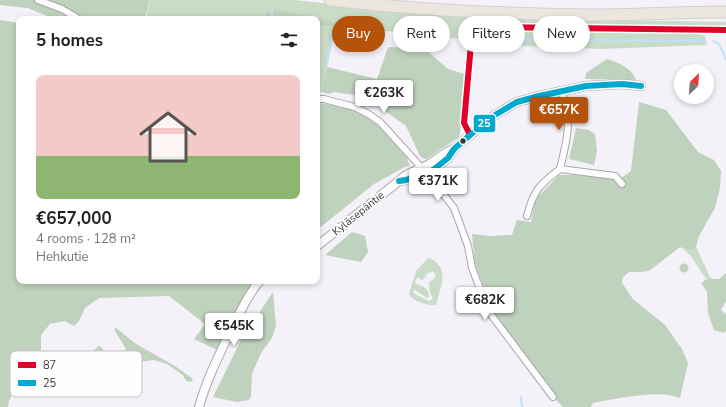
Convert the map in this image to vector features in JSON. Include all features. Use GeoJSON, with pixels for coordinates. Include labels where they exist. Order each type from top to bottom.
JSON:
{"type":"FeatureCollection","features":[{"type":"Feature","properties":{"kind":"highway"},"geometry":{"type":"LineString","coordinates":[[330,0],[374,5],[487,12],[590,14],[680,14],[726,12]]}},
{"type":"Feature","properties":{"kind":"highway"},"geometry":{"type":"LineString","coordinates":[[680,14],[709,18],[726,18]]}},
{"type":"Feature","properties":{"kind":"main road","name":"Kyläsepäntie"},"geometry":{"type":"LineString","coordinates":[[320,244],[399,181],[424,170],[433,170],[448,158],[454,149],[470,135],[495,115],[517,102],[586,86],[622,84],[641,86]]}},
{"type":"Feature","properties":{"kind":"main road"},"geometry":{"type":"LineString","coordinates":[[199,407],[206,384],[218,356],[247,300],[258,284]]}},
{"type":"Feature","properties":{"kind":"street"},"geometry":{"type":"LineString","coordinates":[[38,0],[62,9],[74,16]]}},
{"type":"Feature","properties":{"kind":"street"},"geometry":{"type":"LineString","coordinates":[[470,135],[464,123],[472,44],[476,34],[485,28],[726,30]]}},
{"type":"Feature","properties":{"kind":"street"},"geometry":{"type":"LineString","coordinates":[[527,216],[530,203],[537,190],[546,179],[560,169],[568,135],[569,121],[561,91]]}},
{"type":"Feature","properties":{"kind":"street"},"geometry":{"type":"LineString","coordinates":[[320,99],[355,107],[380,122],[424,170],[454,208],[468,246],[472,268],[489,312],[553,397]]}},
{"type":"Feature","properties":{"kind":"street"},"geometry":{"type":"LineString","coordinates":[[560,169],[615,176],[622,184]]}},
{"type":"Feature","properties":{"kind":"green space"},"geometry":{"type":"Polygon","coordinates":[[[0,0],[149,0],[146,16],[47,16],[28,8],[0,5],[0,0]]]}},
{"type":"Feature","properties":{"kind":"green space"},"geometry":{"type":"Polygon","coordinates":[[[149,0],[294,0],[389,10],[510,16],[458,16],[458,39],[450,38],[450,16],[393,16],[393,32],[385,31],[385,16],[332,16],[332,22],[320,19],[320,16],[297,16],[266,12],[265,16],[146,16],[149,0]]]}},
{"type":"Feature","properties":{"kind":"green space"},"geometry":{"type":"Polygon","coordinates":[[[277,10],[308,16],[265,16],[266,12],[277,10]]]}},
{"type":"Feature","properties":{"kind":"green space"},"geometry":{"type":"Polygon","coordinates":[[[525,17],[533,17],[533,24],[525,24],[525,17]]]}},
{"type":"Feature","properties":{"kind":"green space"},"geometry":{"type":"Polygon","coordinates":[[[320,18],[332,22],[332,26],[320,25],[320,18]]]}},
{"type":"Feature","properties":{"kind":"green space"},"geometry":{"type":"Polygon","coordinates":[[[0,20],[16,23],[16,284],[252,284],[241,301],[217,350],[194,339],[205,324],[169,296],[99,298],[85,308],[79,321],[74,326],[65,321],[50,324],[41,335],[41,351],[10,351],[11,397],[8,407],[0,407],[0,20]]]}},
{"type":"Feature","properties":{"kind":"green space"},"geometry":{"type":"Polygon","coordinates":[[[590,20],[726,22],[726,26],[590,25],[590,20]]]}},
{"type":"Feature","properties":{"kind":"green space"},"geometry":{"type":"Polygon","coordinates":[[[320,25],[332,25],[332,40],[322,92],[320,92],[320,25]]]}},
{"type":"Feature","properties":{"kind":"green space"},"geometry":{"type":"Polygon","coordinates":[[[525,30],[533,30],[533,46],[525,46],[525,30]]]}},
{"type":"Feature","properties":{"kind":"green space"},"geometry":{"type":"Polygon","coordinates":[[[590,31],[696,32],[705,36],[707,45],[590,49],[590,31]]]}},
{"type":"Feature","properties":{"kind":"green space"},"geometry":{"type":"Polygon","coordinates":[[[388,47],[393,47],[393,52],[428,52],[448,69],[465,74],[460,134],[458,138],[426,159],[423,158],[420,156],[406,126],[370,100],[354,95],[334,92],[329,94],[322,92],[327,67],[377,79],[388,47]]]}},
{"type":"Feature","properties":{"kind":"green space"},"geometry":{"type":"Polygon","coordinates":[[[607,59],[628,69],[636,80],[585,79],[586,73],[607,59]]]}},
{"type":"Feature","properties":{"kind":"green space"},"geometry":{"type":"Polygon","coordinates":[[[639,102],[666,110],[698,152],[714,160],[721,171],[720,188],[715,208],[699,236],[696,247],[692,251],[680,247],[649,271],[629,272],[623,277],[622,283],[633,299],[665,325],[682,349],[688,363],[680,398],[661,394],[625,397],[593,403],[591,407],[563,407],[553,397],[486,303],[484,287],[475,264],[472,234],[490,236],[512,235],[517,220],[531,222],[535,200],[559,175],[615,175],[621,178],[631,171],[639,102]]]}},
{"type":"Feature","properties":{"kind":"green space"},"geometry":{"type":"Polygon","coordinates":[[[320,103],[341,106],[363,114],[379,126],[407,158],[410,166],[405,167],[374,184],[320,228],[320,103]]]}},
{"type":"Feature","properties":{"kind":"green space"},"geometry":{"type":"Polygon","coordinates":[[[576,128],[589,130],[595,134],[597,151],[594,165],[569,159],[576,128]]]}},
{"type":"Feature","properties":{"kind":"green space"},"geometry":{"type":"Polygon","coordinates":[[[352,232],[365,236],[368,252],[361,262],[325,255],[352,232]]]}},
{"type":"Feature","properties":{"kind":"green space"},"geometry":{"type":"Polygon","coordinates":[[[681,247],[692,251],[696,247],[710,277],[706,279],[691,256],[681,247]]]}},
{"type":"Feature","properties":{"kind":"green space"},"geometry":{"type":"Polygon","coordinates":[[[428,258],[436,262],[440,267],[442,279],[436,305],[429,305],[413,299],[409,294],[416,271],[428,258]],[[432,271],[427,274],[424,279],[420,280],[418,277],[415,281],[416,284],[427,289],[429,297],[427,298],[415,290],[413,292],[429,301],[433,299],[430,293],[429,283],[436,274],[432,271]]]}},
{"type":"Feature","properties":{"kind":"green space"},"geometry":{"type":"Polygon","coordinates":[[[684,263],[689,268],[684,273],[679,268],[684,263]]]}},
{"type":"Feature","properties":{"kind":"green space"},"geometry":{"type":"Polygon","coordinates":[[[726,273],[726,301],[721,310],[726,314],[726,331],[724,333],[714,330],[708,313],[707,292],[701,283],[710,277],[712,279],[719,279],[726,273]]]}},
{"type":"Feature","properties":{"kind":"green space"},"geometry":{"type":"Polygon","coordinates":[[[273,292],[276,326],[272,338],[261,353],[252,374],[251,396],[249,400],[237,402],[213,397],[241,340],[273,292]]]}},
{"type":"Feature","properties":{"kind":"green space"},"geometry":{"type":"Polygon","coordinates":[[[116,328],[136,344],[175,366],[193,379],[191,382],[186,381],[183,375],[167,364],[154,360],[142,362],[142,351],[125,351],[126,349],[114,329],[116,328]]]}},
{"type":"Feature","properties":{"kind":"green space"},"geometry":{"type":"Polygon","coordinates":[[[100,346],[103,351],[94,351],[100,346]]]}},
{"type":"Feature","properties":{"kind":"waterway"},"geometry":{"type":"LineString","coordinates":[[272,10],[272,16]]}},
{"type":"Feature","properties":{"kind":"waterway"},"geometry":{"type":"LineString","coordinates":[[525,39],[705,41]]}},
{"type":"Feature","properties":{"kind":"waterway"},"geometry":{"type":"LineString","coordinates":[[327,64],[332,40]]}},
{"type":"Feature","properties":{"kind":"waterway"},"geometry":{"type":"LineString","coordinates":[[713,41],[719,44],[726,59]]}},
{"type":"Feature","properties":{"kind":"waterway"},"geometry":{"type":"LineString","coordinates":[[521,397],[522,407]]}},
{"type":"Feature","properties":{"kind":"transit line","name":"87"},"geometry":{"type":"LineString","coordinates":[[470,135],[464,123],[471,44],[474,37],[485,29],[492,27],[726,30]]}},
{"type":"Feature","properties":{"kind":"transit line","name":"25"},"geometry":{"type":"LineString","coordinates":[[399,181],[406,180],[433,170],[448,158],[454,149],[470,135],[495,115],[517,102],[586,86],[622,84],[641,86]]}}]}
